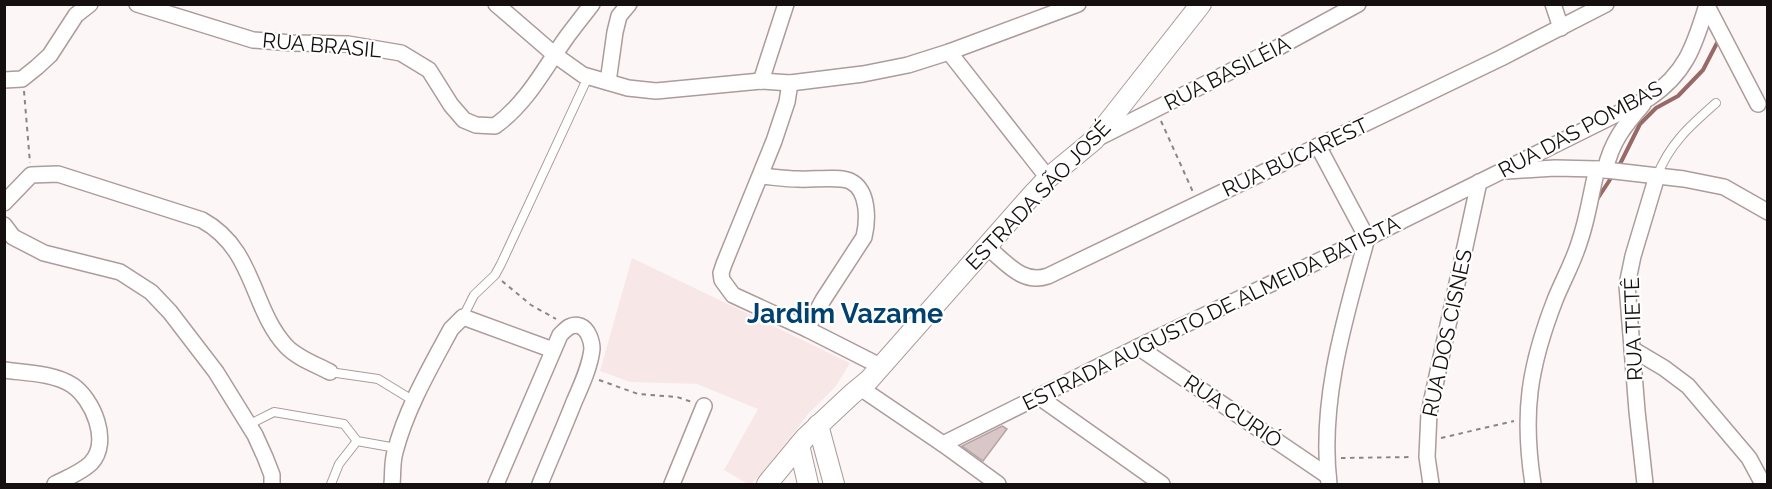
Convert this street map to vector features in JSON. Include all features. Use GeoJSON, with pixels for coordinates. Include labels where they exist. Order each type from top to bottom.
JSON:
{"type":"FeatureCollection","features":[{"type":"Feature","properties":{"kind":"street"},"geometry":{"type":"LineString","coordinates":[[4,80],[22,79],[50,55],[76,15],[90,4]]}},
{"type":"Feature","properties":{"kind":"street","name":"RUA BRASIL"},"geometry":{"type":"LineString","coordinates":[[137,4],[253,40],[348,44],[401,53],[415,59],[429,70],[451,105],[464,120],[495,126],[509,116],[527,96],[592,4]]}},
{"type":"Feature","properties":{"kind":"street"},"geometry":{"type":"LineString","coordinates":[[496,4],[555,55],[581,73],[628,88],[656,91],[761,81],[790,83],[863,74],[908,65],[1078,4]]}},
{"type":"Feature","properties":{"kind":"street"},"geometry":{"type":"LineString","coordinates":[[608,82],[619,16],[629,4]]}},
{"type":"Feature","properties":{"kind":"street"},"geometry":{"type":"LineString","coordinates":[[761,81],[786,4]]}},
{"type":"Feature","properties":{"kind":"street","name":"ESTRADA SÃO JOSÉ"},"geometry":{"type":"LineString","coordinates":[[767,484],[869,381],[1048,178],[1094,140],[1201,4]]}},
{"type":"Feature","properties":{"kind":"street","name":"RUA BASILÉIA"},"geometry":{"type":"LineString","coordinates":[[1094,140],[1358,4]]}},
{"type":"Feature","properties":{"kind":"street"},"geometry":{"type":"LineString","coordinates":[[1553,4],[1561,27]]}},
{"type":"Feature","properties":{"kind":"street","name":"RUA BUCAREST"},"geometry":{"type":"LineString","coordinates":[[987,247],[1026,278],[1038,280],[1501,58],[1606,4]]}},
{"type":"Feature","properties":{"kind":"street","name":"RUA DAS POMBAS"},"geometry":{"type":"LineString","coordinates":[[1706,6],[1758,104]]}},
{"type":"Feature","properties":{"kind":"street","name":"RUA DAS POMBAS"},"geometry":{"type":"LineString","coordinates":[[1479,182],[1649,98],[1676,76],[1688,56],[1706,6]]}},
{"type":"Feature","properties":{"kind":"street"},"geometry":{"type":"LineString","coordinates":[[949,52],[1048,178]]}},
{"type":"Feature","properties":{"kind":"street"},"geometry":{"type":"LineString","coordinates":[[790,83],[787,102],[761,176],[749,200],[721,273],[725,286],[734,295],[807,329],[943,444],[998,484]]}},
{"type":"Feature","properties":{"kind":"street"},"geometry":{"type":"LineString","coordinates":[[1533,484],[1527,418],[1530,384],[1540,344],[1555,298],[1581,239],[1614,142],[1626,123],[1649,98]]}},
{"type":"Feature","properties":{"kind":"street"},"geometry":{"type":"LineString","coordinates":[[1317,146],[1367,238],[1336,358],[1330,392],[1326,458],[1329,480]]}},
{"type":"Feature","properties":{"kind":"street"},"geometry":{"type":"LineString","coordinates":[[1498,172],[1555,168],[1603,169],[1710,183],[1740,195],[1767,212]]}},
{"type":"Feature","properties":{"kind":"street"},"geometry":{"type":"LineString","coordinates":[[4,203],[31,175],[58,174],[202,220],[216,228],[245,264],[276,334],[288,349],[330,372]]}},
{"type":"Feature","properties":{"kind":"street"},"geometry":{"type":"LineString","coordinates":[[761,176],[849,181],[857,186],[866,207],[867,224],[864,237],[807,329]]}},
{"type":"Feature","properties":{"kind":"street","name":"RUA TIETÊ"},"geometry":{"type":"LineString","coordinates":[[1645,484],[1627,285],[1631,262],[1657,176]]}},
{"type":"Feature","properties":{"kind":"street","name":"ESTRADA AUGUSTO DE ALMEIDA BATISTA"},"geometry":{"type":"LineString","coordinates":[[943,444],[1479,182]]}},
{"type":"Feature","properties":{"kind":"street","name":"RUA DOS CISNES"},"geometry":{"type":"LineString","coordinates":[[1431,484],[1426,441],[1429,414],[1479,182]]}},
{"type":"Feature","properties":{"kind":"street"},"geometry":{"type":"LineString","coordinates":[[4,225],[13,237],[44,253],[120,272],[152,292],[216,372],[265,457],[272,475],[272,484]]}},
{"type":"Feature","properties":{"kind":"street"},"geometry":{"type":"LineString","coordinates":[[392,484],[396,448],[414,401],[451,329],[463,317],[552,350]]}},
{"type":"Feature","properties":{"kind":"street"},"geometry":{"type":"LineString","coordinates":[[496,484],[560,335],[569,326],[583,327],[591,341],[592,348],[585,375],[540,484]]}},
{"type":"Feature","properties":{"kind":"street","name":"RUA CURIÓ"},"geometry":{"type":"LineString","coordinates":[[1138,347],[1329,480]]}},
{"type":"Feature","properties":{"kind":"street"},"geometry":{"type":"LineString","coordinates":[[1632,349],[1665,368],[1688,386],[1749,458],[1763,484]]}},
{"type":"Feature","properties":{"kind":"street"},"geometry":{"type":"LineString","coordinates":[[4,370],[49,376],[73,386],[94,413],[101,436],[92,462],[55,484]]}},
{"type":"Feature","properties":{"kind":"street"},"geometry":{"type":"LineString","coordinates":[[1039,397],[1162,484]]}},
{"type":"Feature","properties":{"kind":"street"},"geometry":{"type":"LineString","coordinates":[[672,484],[704,406]]}},
{"type":"Feature","properties":{"kind":"street"},"geometry":{"type":"LineString","coordinates":[[821,432],[834,484]]}},
{"type":"Feature","properties":{"kind":"street"},"geometry":{"type":"LineString","coordinates":[[797,454],[808,484]]}},
{"type":"Feature","properties":{"kind":"lane"},"geometry":{"type":"LineString","coordinates":[[463,317],[474,294],[495,275],[581,73]]}},
{"type":"Feature","properties":{"kind":"lane"},"geometry":{"type":"LineString","coordinates":[[1657,176],[1674,144],[1716,104]]}},
{"type":"Feature","properties":{"kind":"lane"},"geometry":{"type":"LineString","coordinates":[[330,372],[378,380],[414,401]]}},
{"type":"Feature","properties":{"kind":"lane"},"geometry":{"type":"LineString","coordinates":[[248,425],[274,412],[344,424],[357,441],[396,448]]}},
{"type":"Feature","properties":{"kind":"lane"},"geometry":{"type":"LineString","coordinates":[[331,484],[339,464],[357,441]]}},
{"type":"Feature","properties":{"kind":"path"},"geometry":{"type":"LineString","coordinates":[[22,79],[31,175]]}},
{"type":"Feature","properties":{"kind":"path"},"geometry":{"type":"LineString","coordinates":[[1156,110],[1198,203]]}},
{"type":"Feature","properties":{"kind":"path"},"geometry":{"type":"LineString","coordinates":[[495,275],[531,305],[569,326]]}},
{"type":"Feature","properties":{"kind":"path"},"geometry":{"type":"LineString","coordinates":[[585,375],[638,394],[677,397],[704,406]]}},
{"type":"Feature","properties":{"kind":"path"},"geometry":{"type":"LineString","coordinates":[[1426,441],[1527,418]]}},
{"type":"Feature","properties":{"kind":"path"},"geometry":{"type":"LineString","coordinates":[[1326,458],[1427,458]]}},
{"type":"Feature","properties":{"kind":"shaded area"},"geometry":{"type":"Polygon","coordinates":[[[632,258],[850,363],[836,386],[808,414],[768,467],[751,484],[724,470],[758,409],[697,384],[630,382],[600,371],[632,258]]]}},
{"type":"Feature","properties":{"kind":"building"},"geometry":{"type":"Polygon","coordinates":[[[1002,426],[1007,429],[983,461],[962,446],[1002,426]]]}},
{"type":"Feature","properties":{"kind":"waterway"},"geometry":{"type":"LineString","coordinates":[[1619,166],[1640,124],[1656,108],[1678,96],[1703,70],[1717,43]]}},
{"type":"Feature","properties":{"kind":"waterway"},"geometry":{"type":"LineString","coordinates":[[1596,201],[1613,175]]}},
{"type":"Feature","properties":{"kind":"district","name":"Jardim Vazame"},"geometry":{"type":"Point","coordinates":[845,313]}}]}
